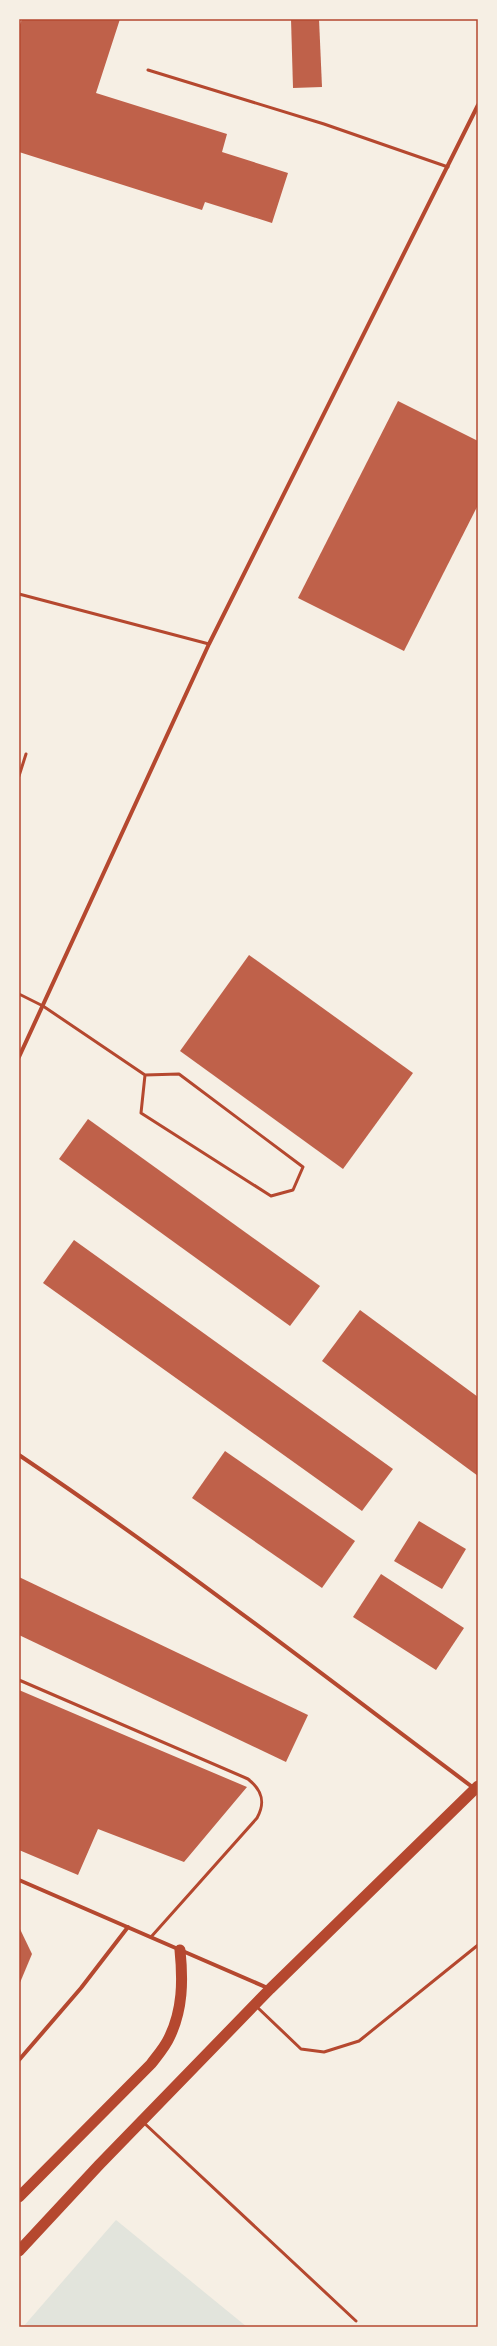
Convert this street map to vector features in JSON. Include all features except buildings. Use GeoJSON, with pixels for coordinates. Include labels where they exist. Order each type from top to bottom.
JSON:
{"type":"FeatureCollection","features":[{"type":"Feature","properties":{"kind":"highway"},"geometry":{"type":"LineString","coordinates":[[19,2251],[255,2004],[476,1788]]}},
{"type":"Feature","properties":{"kind":"highway"},"geometry":{"type":"LineString","coordinates":[[19,2198],[151,2064],[169,2039],[178,2014],[183,1983],[180,1950]]}},
{"type":"Feature","properties":{"kind":"street"},"geometry":{"type":"LineString","coordinates":[[19,1057],[209,644],[478,105]]}},
{"type":"Feature","properties":{"kind":"street"},"geometry":{"type":"LineString","coordinates":[[19,1455],[65,1486],[476,1788]]}},
{"type":"Feature","properties":{"kind":"street"},"geometry":{"type":"LineString","coordinates":[[19,1880],[270,1989]]}},
{"type":"Feature","properties":{"kind":"street"},"geometry":{"type":"LineString","coordinates":[[19,2060],[81,1988],[128,1927]]}},
{"type":"Feature","properties":{"kind":"lane"},"geometry":{"type":"LineString","coordinates":[[148,70],[324,124],[448,167]]}},
{"type":"Feature","properties":{"kind":"lane"},"geometry":{"type":"LineString","coordinates":[[19,594],[209,644]]}},
{"type":"Feature","properties":{"kind":"lane"},"geometry":{"type":"LineString","coordinates":[[19,776],[26,754]]}},
{"type":"Feature","properties":{"kind":"lane"},"geometry":{"type":"LineString","coordinates":[[19,994],[43,1006],[145,1075],[179,1074],[303,1167],[294,1190],[271,1196],[141,1113],[145,1075]]}},
{"type":"Feature","properties":{"kind":"lane"},"geometry":{"type":"LineString","coordinates":[[19,1680],[248,1779],[257,1786],[262,1796],[262,1808],[256,1818],[151,1937]]}},
{"type":"Feature","properties":{"kind":"lane"},"geometry":{"type":"LineString","coordinates":[[255,2004],[301,2049],[324,2052],[358,2041],[478,1945]]}},
{"type":"Feature","properties":{"kind":"lane"},"geometry":{"type":"LineString","coordinates":[[142,2121],[356,2321]]}},
{"type":"Feature","properties":{"kind":"shaded area"},"geometry":{"type":"Polygon","coordinates":[[[116,2220],[247,2327],[23,2327],[116,2220]]]}}]}
